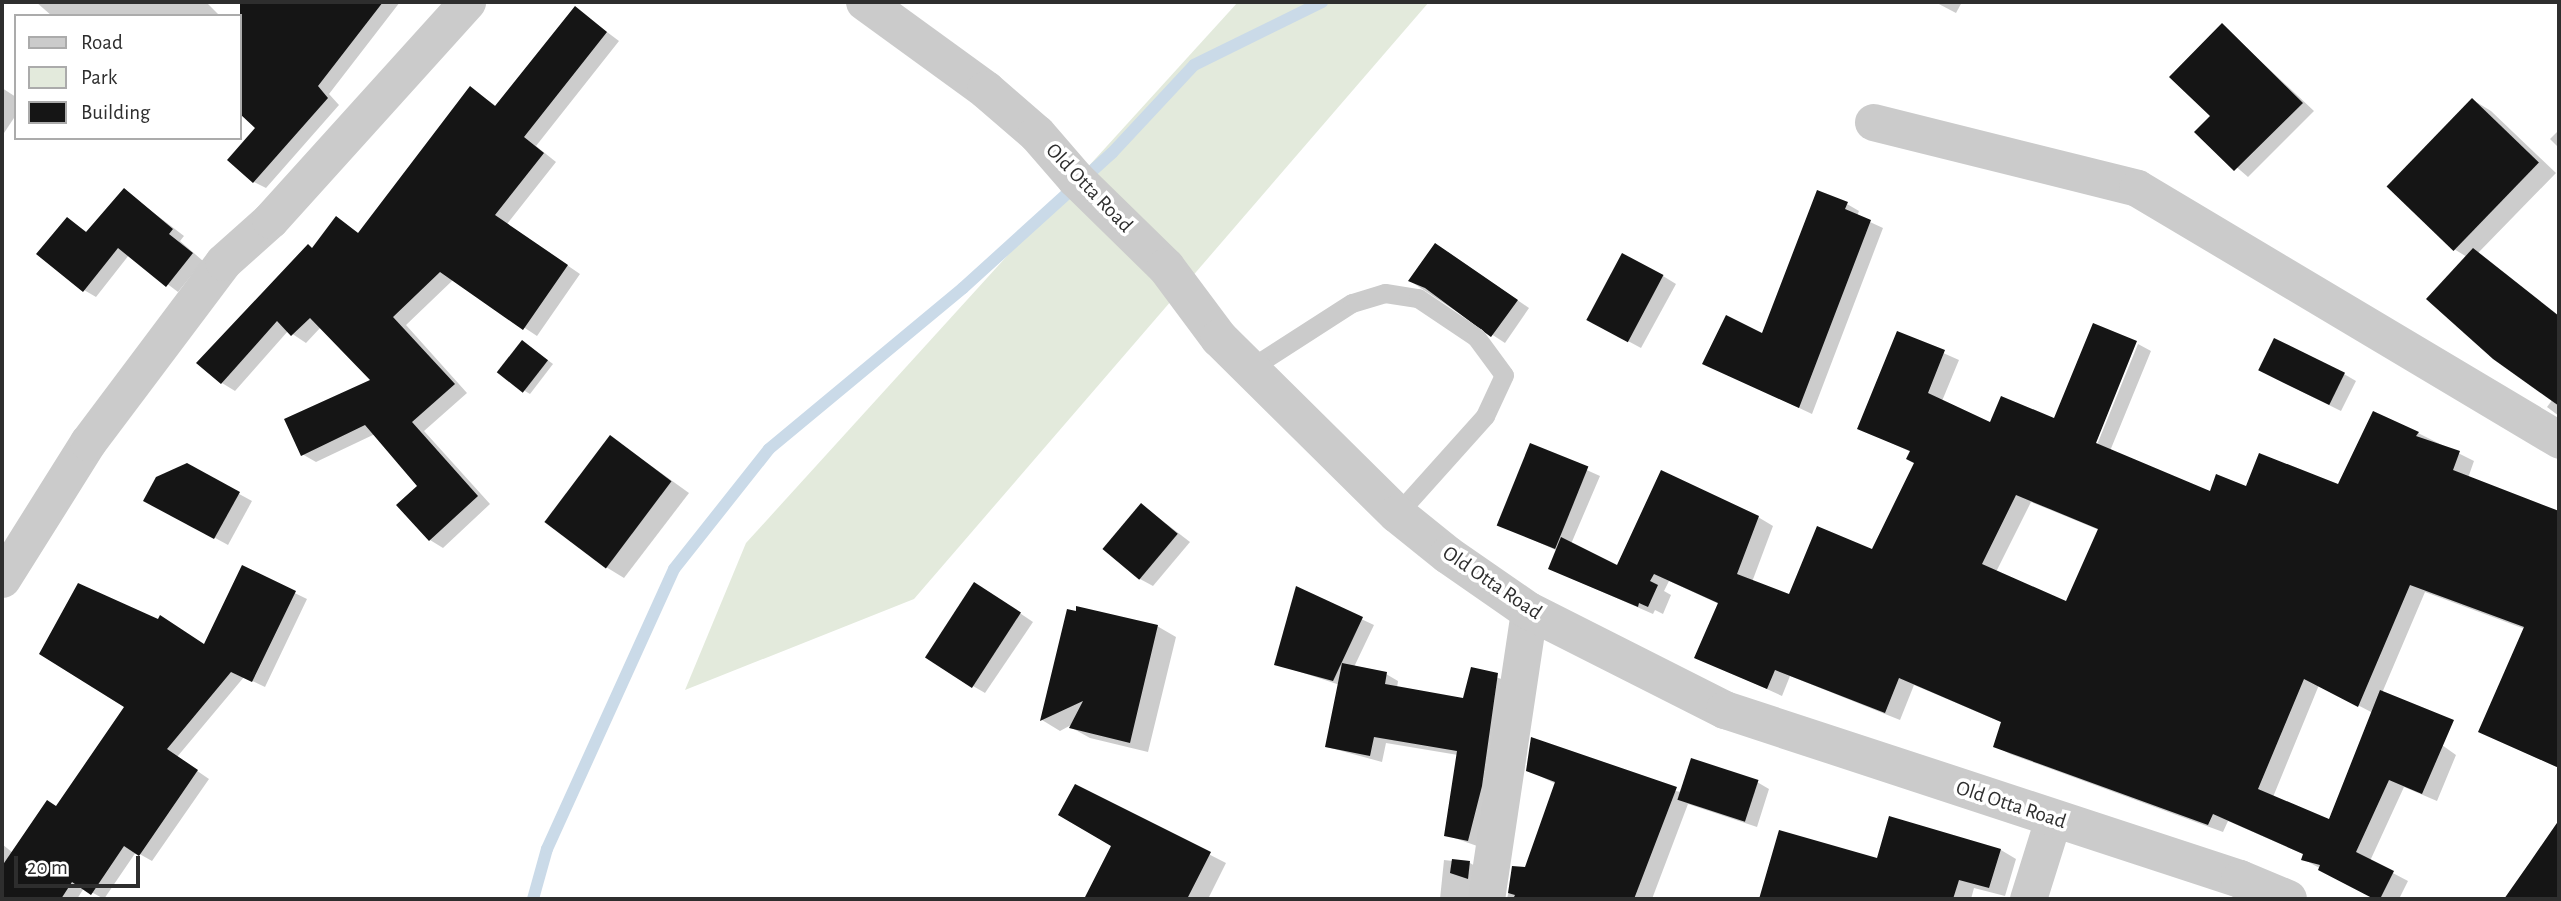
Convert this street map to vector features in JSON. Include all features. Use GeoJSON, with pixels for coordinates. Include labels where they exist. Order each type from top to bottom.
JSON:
{"type":"FeatureCollection","features":[{"type":"Feature","properties":{"kind":"street"},"geometry":{"type":"LineString","coordinates":[[2,579],[88,442],[223,262],[270,220],[467,2]]}},
{"type":"Feature","properties":{"kind":"street","name":"Old Otta Road"},"geometry":{"type":"LineString","coordinates":[[865,2],[986,90],[1037,134],[1076,179],[1166,267],[1249,369],[1397,513],[1448,555],[1529,611],[1725,710],[2288,899]]}},
{"type":"Feature","properties":{"kind":"street"},"geometry":{"type":"LineString","coordinates":[[1873,122],[2137,188],[2559,440]]}},
{"type":"Feature","properties":{"kind":"street"},"geometry":{"type":"LineString","coordinates":[[1486,899],[1529,611]]}},
{"type":"Feature","properties":{"kind":"street"},"geometry":{"type":"LineString","coordinates":[[2028,899],[2053,819]]}},
{"type":"Feature","properties":{"kind":"lane"},"geometry":{"type":"LineString","coordinates":[[1249,369],[1352,303],[1385,293],[1418,298],[1476,337],[1504,375],[1485,416],[1397,513]]}},
{"type":"Feature","properties":{"kind":"green space"},"geometry":{"type":"Polygon","coordinates":[[[1238,2],[1429,2],[914,599],[685,690],[746,543],[1238,2]]]}},
{"type":"Feature","properties":{"kind":"building"},"geometry":{"type":"Polygon","coordinates":[[[240,2],[383,2],[318,86],[328,98],[253,183],[227,160],[255,128],[242,116],[240,2]]]}},
{"type":"Feature","properties":{"kind":"building"},"geometry":{"type":"Polygon","coordinates":[[[575,6],[607,32],[524,137],[544,153],[495,215],[568,265],[523,330],[440,272],[393,317],[455,384],[412,422],[478,496],[429,541],[396,505],[417,486],[365,425],[301,456],[284,419],[370,380],[310,318],[291,336],[277,321],[221,384],[196,363],[308,244],[312,248],[336,216],[358,233],[470,86],[495,106],[575,6]]]}},
{"type":"Feature","properties":{"kind":"building"},"geometry":{"type":"Polygon","coordinates":[[[2222,23],[2303,103],[2234,171],[2194,132],[2210,116],[2169,77],[2222,23]]]}},
{"type":"Feature","properties":{"kind":"building"},"geometry":{"type":"Polygon","coordinates":[[[2472,98],[2539,163],[2453,251],[2387,186],[2472,98]]]}},
{"type":"Feature","properties":{"kind":"building"},"geometry":{"type":"Polygon","coordinates":[[[124,188],[173,229],[169,234],[193,253],[166,287],[118,248],[83,292],[36,254],[67,217],[86,232],[124,188]]]}},
{"type":"Feature","properties":{"kind":"building"},"geometry":{"type":"Polygon","coordinates":[[[1817,190],[1848,202],[1845,209],[1871,220],[1799,408],[1702,364],[1726,315],[1762,333],[1817,190]]]}},
{"type":"Feature","properties":{"kind":"building"},"geometry":{"type":"Polygon","coordinates":[[[1435,243],[1518,300],[1491,337],[1425,288],[1408,281],[1435,243]]]}},
{"type":"Feature","properties":{"kind":"building"},"geometry":{"type":"Polygon","coordinates":[[[2473,248],[2559,316],[2559,406],[2493,359],[2426,299],[2473,248]]]}},
{"type":"Feature","properties":{"kind":"building"},"geometry":{"type":"Polygon","coordinates":[[[1622,253],[1663,275],[1628,342],[1586,320],[1622,253]]]}},
{"type":"Feature","properties":{"kind":"building"},"geometry":{"type":"Polygon","coordinates":[[[2093,323],[2137,341],[2096,443],[2210,491],[2216,474],[2246,486],[2259,453],[2338,484],[2373,411],[2419,432],[2416,436],[2460,451],[2453,470],[2559,511],[2559,768],[2478,732],[2524,627],[2410,585],[2358,707],[2304,679],[2258,789],[2329,819],[2380,690],[2454,720],[2422,794],[2389,780],[2356,852],[2394,871],[2380,899],[2374,899],[2318,870],[2320,865],[2301,860],[2303,854],[2213,814],[2208,825],[1993,747],[2001,722],[1899,678],[1885,713],[1775,670],[1767,689],[1694,658],[1718,603],[1654,574],[1650,581],[1658,585],[1648,607],[1639,603],[1638,607],[1548,569],[1561,537],[1617,565],[1661,470],[1759,516],[1737,574],[1789,594],[1817,526],[1872,549],[1914,463],[1906,459],[1910,451],[1857,429],[1897,331],[1945,350],[1928,393],[1990,422],[2001,396],[2054,418],[2093,323]],[[2016,495],[1982,564],[2066,601],[2098,529],[2016,495]]]}},
{"type":"Feature","properties":{"kind":"building"},"geometry":{"type":"Polygon","coordinates":[[[2274,338],[2345,373],[2329,405],[2258,370],[2274,338]]]}},
{"type":"Feature","properties":{"kind":"building"},"geometry":{"type":"Polygon","coordinates":[[[522,340],[548,360],[523,393],[497,372],[522,340]]]}},
{"type":"Feature","properties":{"kind":"building"},"geometry":{"type":"Polygon","coordinates":[[[610,435],[671,481],[606,568],[544,522],[610,435]]]}},
{"type":"Feature","properties":{"kind":"building"},"geometry":{"type":"Polygon","coordinates":[[[1530,443],[1588,467],[1555,549],[1497,526],[1530,443]]]}},
{"type":"Feature","properties":{"kind":"building"},"geometry":{"type":"Polygon","coordinates":[[[187,463],[240,492],[214,539],[143,501],[156,477],[187,463]]]}},
{"type":"Feature","properties":{"kind":"building"},"geometry":{"type":"Polygon","coordinates":[[[1141,503],[1178,534],[1139,580],[1102,549],[1141,503]]]}},
{"type":"Feature","properties":{"kind":"building"},"geometry":{"type":"Polygon","coordinates":[[[242,565],[296,591],[252,682],[231,672],[167,749],[198,770],[139,856],[124,846],[91,895],[72,882],[61,899],[2,899],[2,866],[47,800],[56,806],[124,707],[39,654],[78,583],[158,619],[160,615],[204,644],[242,565]]]}},
{"type":"Feature","properties":{"kind":"building"},"geometry":{"type":"Polygon","coordinates":[[[974,582],[1021,612],[972,688],[925,657],[974,582]]]}},
{"type":"Feature","properties":{"kind":"building"},"geometry":{"type":"Polygon","coordinates":[[[1296,586],[1363,617],[1333,681],[1274,665],[1296,586]]]}},
{"type":"Feature","properties":{"kind":"building"},"geometry":{"type":"Polygon","coordinates":[[[1076,606],[1158,625],[1130,743],[1069,728],[1083,701],[1040,721],[1067,609],[1076,611],[1076,606]]]}},
{"type":"Feature","properties":{"kind":"building"},"geometry":{"type":"Polygon","coordinates":[[[1342,663],[1387,672],[1385,684],[1463,698],[1471,667],[1498,673],[1482,786],[1468,841],[1444,836],[1457,751],[1374,737],[1370,756],[1325,747],[1342,663]]]}},
{"type":"Feature","properties":{"kind":"building"},"geometry":{"type":"Polygon","coordinates":[[[1531,737],[1677,787],[1634,899],[1513,899],[1515,895],[1508,893],[1512,866],[1525,867],[1555,782],[1526,771],[1531,737]]]}},
{"type":"Feature","properties":{"kind":"building"},"geometry":{"type":"Polygon","coordinates":[[[1691,758],[1759,780],[1745,822],[1677,800],[1691,758]]]}},
{"type":"Feature","properties":{"kind":"building"},"geometry":{"type":"Polygon","coordinates":[[[1075,784],[1211,852],[1187,899],[1084,899],[1111,846],[1058,815],[1075,784]]]}},
{"type":"Feature","properties":{"kind":"building"},"geometry":{"type":"Polygon","coordinates":[[[1889,816],[2001,849],[1989,888],[1959,880],[1953,899],[1759,899],[1779,830],[1877,858],[1889,816]]]}},
{"type":"Feature","properties":{"kind":"building"},"geometry":{"type":"Polygon","coordinates":[[[2559,820],[2559,899],[2504,899],[2530,862],[2559,820]]]}},
{"type":"Feature","properties":{"kind":"building"},"geometry":{"type":"Polygon","coordinates":[[[1452,859],[1470,861],[1468,879],[1450,873],[1452,859]]]}},
{"type":"Feature","properties":{"kind":"waterway"},"geometry":{"type":"LineString","coordinates":[[533,899],[547,849],[674,569],[769,449],[963,288],[1112,153],[1194,65],[1322,2]]}}]}
